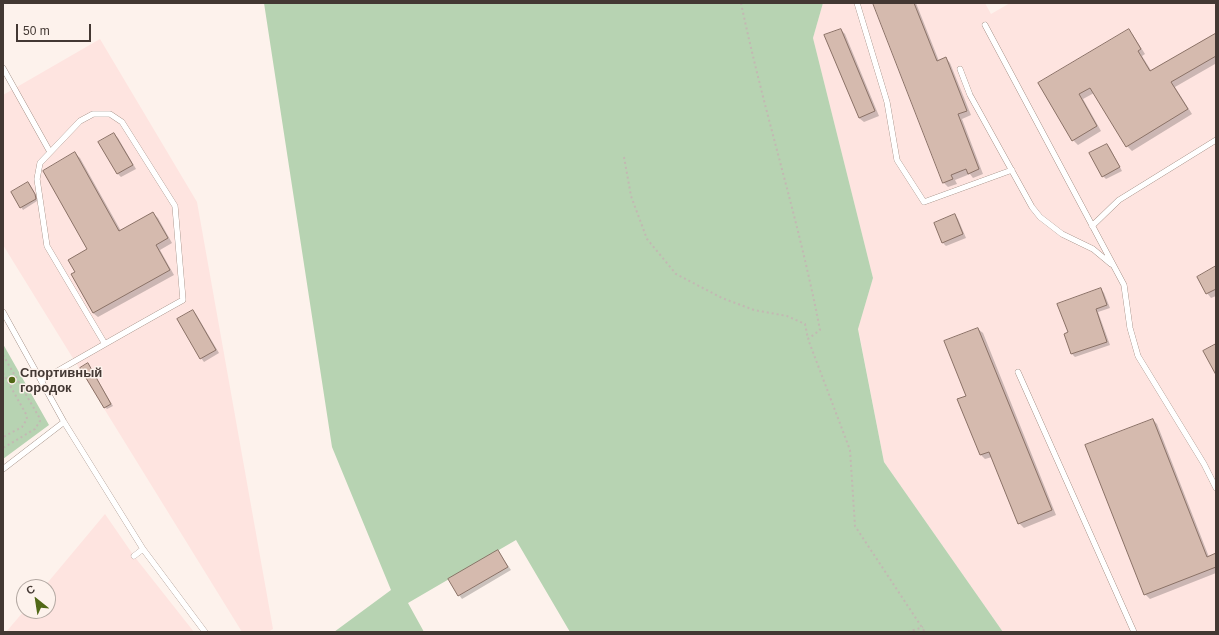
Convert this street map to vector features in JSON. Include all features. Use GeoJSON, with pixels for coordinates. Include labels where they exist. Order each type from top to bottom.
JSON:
{"type":"FeatureCollection","features":[{"type":"Feature","properties":{"kind":"lane"},"geometry":{"type":"LineString","coordinates":[[857,3],[886,102],[897,160],[924,202],[1012,170]]}},
{"type":"Feature","properties":{"kind":"lane"},"geometry":{"type":"LineString","coordinates":[[985,25],[1124,285],[1130,328],[1138,356],[1204,464],[1216,488]]}},
{"type":"Feature","properties":{"kind":"lane"},"geometry":{"type":"LineString","coordinates":[[3,68],[50,152]]}},
{"type":"Feature","properties":{"kind":"lane"},"geometry":{"type":"LineString","coordinates":[[960,69],[970,95],[1032,207],[1040,217],[1062,234],[1094,249],[1114,267]]}},
{"type":"Feature","properties":{"kind":"lane"},"geometry":{"type":"LineString","coordinates":[[42,380],[183,300],[174,206],[122,122],[110,114],[93,114],[80,121],[40,163],[37,179],[47,246],[105,344]]}},
{"type":"Feature","properties":{"kind":"lane"},"geometry":{"type":"LineString","coordinates":[[1092,226],[1119,200],[1216,140]]}},
{"type":"Feature","properties":{"kind":"lane"},"geometry":{"type":"LineString","coordinates":[[3,312],[64,422],[142,549],[205,632]]}},
{"type":"Feature","properties":{"kind":"lane"},"geometry":{"type":"LineString","coordinates":[[1018,372],[1134,632]]}},
{"type":"Feature","properties":{"kind":"lane"},"geometry":{"type":"LineString","coordinates":[[3,469],[64,422]]}},
{"type":"Feature","properties":{"kind":"lane"},"geometry":{"type":"LineString","coordinates":[[134,556],[142,549]]}},
{"type":"Feature","properties":{"kind":"path"},"geometry":{"type":"LineString","coordinates":[[741,3],[751,51],[812,284],[820,330],[808,339]]}},
{"type":"Feature","properties":{"kind":"path"},"geometry":{"type":"LineString","coordinates":[[624,157],[631,196],[647,239],[676,274],[722,298],[754,310],[787,316],[805,324],[808,339],[850,450],[856,526],[925,632]]}},
{"type":"Feature","properties":{"kind":"path"},"geometry":{"type":"LineString","coordinates":[[3,355],[32,404],[40,421],[35,429],[3,448]]}},
{"type":"Feature","properties":{"kind":"path"},"geometry":{"type":"LineString","coordinates":[[3,373],[26,414],[27,419],[22,427],[3,437]]}},
{"type":"Feature","properties":{"kind":"path"},"geometry":{"type":"LineString","coordinates":[[908,632],[923,627]]}},
{"type":"Feature","properties":{"kind":"shaded area"},"geometry":{"type":"Polygon","coordinates":[[[823,3],[985,3],[991,14],[1010,3],[1216,3],[1216,632],[1003,632],[884,462],[858,328],[873,278],[813,38],[823,3]]]}},
{"type":"Feature","properties":{"kind":"shaded area"},"geometry":{"type":"Polygon","coordinates":[[[100,39],[197,202],[273,629],[268,632],[242,632],[3,245],[3,95],[100,39]]]}},
{"type":"Feature","properties":{"kind":"shaded area"},"geometry":{"type":"Polygon","coordinates":[[[105,514],[134,556],[194,632],[6,632],[17,619],[56,619],[56,579],[51,579],[105,514]]]}},
{"type":"Feature","properties":{"kind":"green space"},"geometry":{"type":"Polygon","coordinates":[[[264,3],[823,3],[813,38],[873,278],[858,329],[884,462],[1003,632],[570,632],[516,540],[408,603],[424,632],[334,632],[391,590],[332,447],[264,3]]]}},
{"type":"Feature","properties":{"kind":"green space","name":"Спортивный городок"},"geometry":{"type":"Polygon","coordinates":[[[3,344],[49,425],[3,459],[3,344]]]}},
{"type":"Feature","properties":{"kind":"building"},"geometry":{"type":"Polygon","coordinates":[[[873,3],[914,3],[937,61],[946,57],[967,111],[958,114],[979,169],[968,174],[966,169],[951,175],[953,179],[943,183],[873,3]]]}},
{"type":"Feature","properties":{"kind":"building"},"geometry":{"type":"Polygon","coordinates":[[[841,29],[875,111],[859,118],[824,35],[841,29]]]}},
{"type":"Feature","properties":{"kind":"building"},"geometry":{"type":"Polygon","coordinates":[[[1129,29],[1141,49],[1138,51],[1150,71],[1216,33],[1216,56],[1171,82],[1188,109],[1126,147],[1090,88],[1079,94],[1097,126],[1072,141],[1038,83],[1129,29]]]}},
{"type":"Feature","properties":{"kind":"building"},"geometry":{"type":"Polygon","coordinates":[[[114,133],[133,165],[117,174],[98,142],[114,133]]]}},
{"type":"Feature","properties":{"kind":"building"},"geometry":{"type":"Polygon","coordinates":[[[1107,144],[1120,167],[1102,177],[1089,153],[1107,144]]]}},
{"type":"Feature","properties":{"kind":"building"},"geometry":{"type":"Polygon","coordinates":[[[75,152],[119,231],[153,212],[168,238],[156,245],[170,270],[93,313],[71,274],[75,272],[68,260],[87,249],[43,171],[75,152]]]}},
{"type":"Feature","properties":{"kind":"building"},"geometry":{"type":"Polygon","coordinates":[[[28,182],[35,194],[36,199],[20,208],[11,192],[28,182]]]}},
{"type":"Feature","properties":{"kind":"building"},"geometry":{"type":"Polygon","coordinates":[[[955,214],[963,234],[942,243],[934,223],[955,214]]]}},
{"type":"Feature","properties":{"kind":"building"},"geometry":{"type":"Polygon","coordinates":[[[1216,266],[1216,289],[1206,294],[1197,277],[1216,266]]]}},
{"type":"Feature","properties":{"kind":"building"},"geometry":{"type":"Polygon","coordinates":[[[1101,288],[1107,305],[1096,309],[1107,342],[1071,354],[1064,334],[1068,332],[1057,304],[1101,288]]]}},
{"type":"Feature","properties":{"kind":"building"},"geometry":{"type":"Polygon","coordinates":[[[193,310],[216,350],[200,359],[177,319],[193,310]]]}},
{"type":"Feature","properties":{"kind":"building"},"geometry":{"type":"Polygon","coordinates":[[[978,328],[1052,510],[1018,524],[989,452],[980,455],[957,399],[966,396],[944,341],[978,328]]]}},
{"type":"Feature","properties":{"kind":"building"},"geometry":{"type":"Polygon","coordinates":[[[1216,344],[1216,375],[1203,351],[1216,344]]]}},
{"type":"Feature","properties":{"kind":"building"},"geometry":{"type":"Polygon","coordinates":[[[88,363],[111,404],[104,408],[80,368],[88,363]]]}},
{"type":"Feature","properties":{"kind":"building"},"geometry":{"type":"Polygon","coordinates":[[[1153,419],[1207,557],[1216,553],[1216,567],[1144,595],[1085,445],[1153,419]]]}},
{"type":"Feature","properties":{"kind":"building"},"geometry":{"type":"Polygon","coordinates":[[[498,550],[508,567],[458,596],[448,579],[498,550]]]}},
{"type":"Feature","properties":{"kind":"place","name":"Спортивный городок"},"geometry":{"type":"Point","coordinates":[12,380]}}]}
